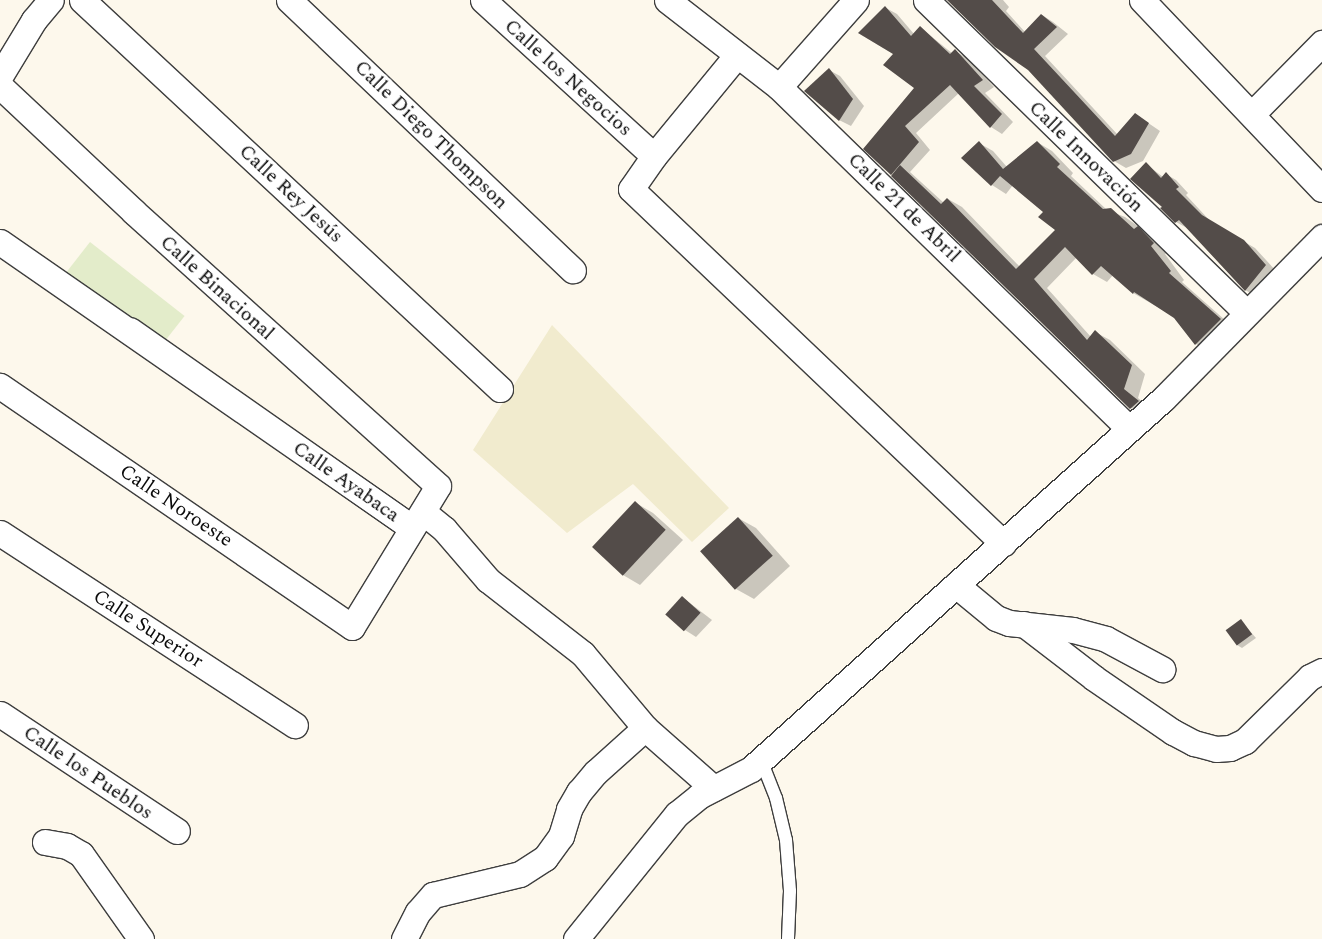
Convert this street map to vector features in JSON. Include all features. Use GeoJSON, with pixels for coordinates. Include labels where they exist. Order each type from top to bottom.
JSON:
{"type":"FeatureCollection","features":[{"type":"Feature","properties":{"kind":"street"},"geometry":{"type":"LineString","coordinates":[[0,76],[34,20],[52,0]]}},
{"type":"Feature","properties":{"kind":"street","name":"Calle Rey Jesús"},"geometry":{"type":"LineString","coordinates":[[82,0],[500,389]]}},
{"type":"Feature","properties":{"kind":"street","name":"Calle Diego Thompson"},"geometry":{"type":"LineString","coordinates":[[289,0],[573,270]]}},
{"type":"Feature","properties":{"kind":"street","name":"Calle los Negocios"},"geometry":{"type":"LineString","coordinates":[[483,0],[654,156]]}},
{"type":"Feature","properties":{"kind":"street","name":"Calle 21 de Abril"},"geometry":{"type":"LineString","coordinates":[[667,0],[779,87],[1129,428]]}},
{"type":"Feature","properties":{"kind":"street"},"geometry":{"type":"LineString","coordinates":[[779,87],[856,0]]}},
{"type":"Feature","properties":{"kind":"street","name":"Calle Innovación"},"geometry":{"type":"LineString","coordinates":[[926,0],[1247,313]]}},
{"type":"Feature","properties":{"kind":"street"},"geometry":{"type":"LineString","coordinates":[[1142,0],[1322,189]]}},
{"type":"Feature","properties":{"kind":"street"},"geometry":{"type":"LineString","coordinates":[[1252,114],[1322,42]]}},
{"type":"Feature","properties":{"kind":"street"},"geometry":{"type":"LineString","coordinates":[[737,55],[654,156],[631,189],[1003,543]]}},
{"type":"Feature","properties":{"kind":"street","name":"Calle Binacional"},"geometry":{"type":"LineString","coordinates":[[0,86],[134,212],[438,486],[414,522]]}},
{"type":"Feature","properties":{"kind":"street"},"geometry":{"type":"LineString","coordinates":[[576,939],[676,814],[713,788],[751,769],[1164,398],[1322,237]]}},
{"type":"Feature","properties":{"kind":"street","name":"Calle Ayabaca"},"geometry":{"type":"LineString","coordinates":[[0,242],[414,522]]}},
{"type":"Feature","properties":{"kind":"street","name":"Calle Ayabaca"},"geometry":{"type":"LineString","coordinates":[[130,330],[414,522]]}},
{"type":"Feature","properties":{"kind":"street","name":"Calle Noroeste"},"geometry":{"type":"LineString","coordinates":[[0,386],[352,627],[414,522]]}},
{"type":"Feature","properties":{"kind":"street"},"geometry":{"type":"LineString","coordinates":[[414,522],[444,529],[488,580],[583,654],[645,728],[713,788]]}},
{"type":"Feature","properties":{"kind":"street","name":"Calle Superior"},"geometry":{"type":"LineString","coordinates":[[0,533],[295,725]]}},
{"type":"Feature","properties":{"kind":"street"},"geometry":{"type":"LineString","coordinates":[[956,585],[996,618],[1024,624],[1073,630],[1106,639],[1162,669]]}},
{"type":"Feature","properties":{"kind":"street"},"geometry":{"type":"LineString","coordinates":[[1024,624],[1101,683],[1173,732],[1194,743],[1216,749],[1230,748],[1245,741],[1310,677],[1322,671]]}},
{"type":"Feature","properties":{"kind":"street","name":"Calle los Pueblos"},"geometry":{"type":"LineString","coordinates":[[0,714],[177,831]]}},
{"type":"Feature","properties":{"kind":"street"},"geometry":{"type":"LineString","coordinates":[[404,939],[418,912],[433,895],[520,874],[545,858],[561,836],[569,809],[579,792],[596,772],[645,728]]}},
{"type":"Feature","properties":{"kind":"street"},"geometry":{"type":"LineString","coordinates":[[45,842],[67,846],[81,854],[141,939]]}},
{"type":"Feature","properties":{"kind":"lane"},"geometry":{"type":"LineString","coordinates":[[761,760],[776,798],[786,840],[790,891],[788,939]]}},
{"type":"Feature","properties":{"kind":"shaded area"},"geometry":{"type":"Polygon","coordinates":[[[552,325],[729,508],[692,542],[633,484],[567,533],[473,450],[552,325]]]}},
{"type":"Feature","properties":{"kind":"green space"},"geometry":{"type":"Polygon","coordinates":[[[90,242],[185,316],[157,351],[63,277],[90,242]]]}},
{"type":"Feature","properties":{"kind":"building"},"geometry":{"type":"Polygon","coordinates":[[[947,0],[992,0],[1023,33],[1041,14],[1057,27],[1034,49],[1115,136],[1135,113],[1149,123],[1131,154],[1113,162],[1028,70],[995,47],[947,0]]]}},
{"type":"Feature","properties":{"kind":"building"},"geometry":{"type":"Polygon","coordinates":[[[885,6],[911,36],[920,26],[950,54],[955,49],[983,80],[974,86],[1002,114],[990,128],[950,85],[905,126],[919,142],[891,175],[863,149],[914,88],[883,65],[893,54],[858,33],[885,6]]]}},
{"type":"Feature","properties":{"kind":"building"},"geometry":{"type":"Polygon","coordinates":[[[829,68],[853,99],[839,121],[804,91],[829,68]]]}},
{"type":"Feature","properties":{"kind":"building"},"geometry":{"type":"Polygon","coordinates":[[[979,141],[1003,169],[1037,141],[1060,164],[1057,167],[1103,209],[1111,208],[1134,229],[1138,226],[1154,243],[1151,246],[1171,271],[1169,273],[1221,319],[1195,345],[1174,318],[1134,292],[1133,294],[1101,266],[1092,275],[1065,247],[1034,279],[1087,340],[1095,330],[1132,365],[1124,389],[1139,401],[1130,409],[891,176],[900,165],[941,204],[947,198],[1016,269],[1055,230],[1038,217],[1043,212],[1000,176],[991,186],[961,158],[979,141]]]}},
{"type":"Feature","properties":{"kind":"building"},"geometry":{"type":"Polygon","coordinates":[[[1146,162],[1161,178],[1166,172],[1179,187],[1176,189],[1202,215],[1244,240],[1266,265],[1245,291],[1179,220],[1175,223],[1160,208],[1162,207],[1130,179],[1146,162]]]}},
{"type":"Feature","properties":{"kind":"building"},"geometry":{"type":"Polygon","coordinates":[[[635,501],[666,530],[623,576],[592,547],[635,501]]]}},
{"type":"Feature","properties":{"kind":"building"},"geometry":{"type":"Polygon","coordinates":[[[738,517],[773,556],[735,590],[700,551],[738,517]]]}},
{"type":"Feature","properties":{"kind":"building"},"geometry":{"type":"Polygon","coordinates":[[[682,596],[701,613],[684,631],[665,615],[682,596]]]}},
{"type":"Feature","properties":{"kind":"building"},"geometry":{"type":"Polygon","coordinates":[[[1241,619],[1252,634],[1237,646],[1226,630],[1241,619]]]}}]}
